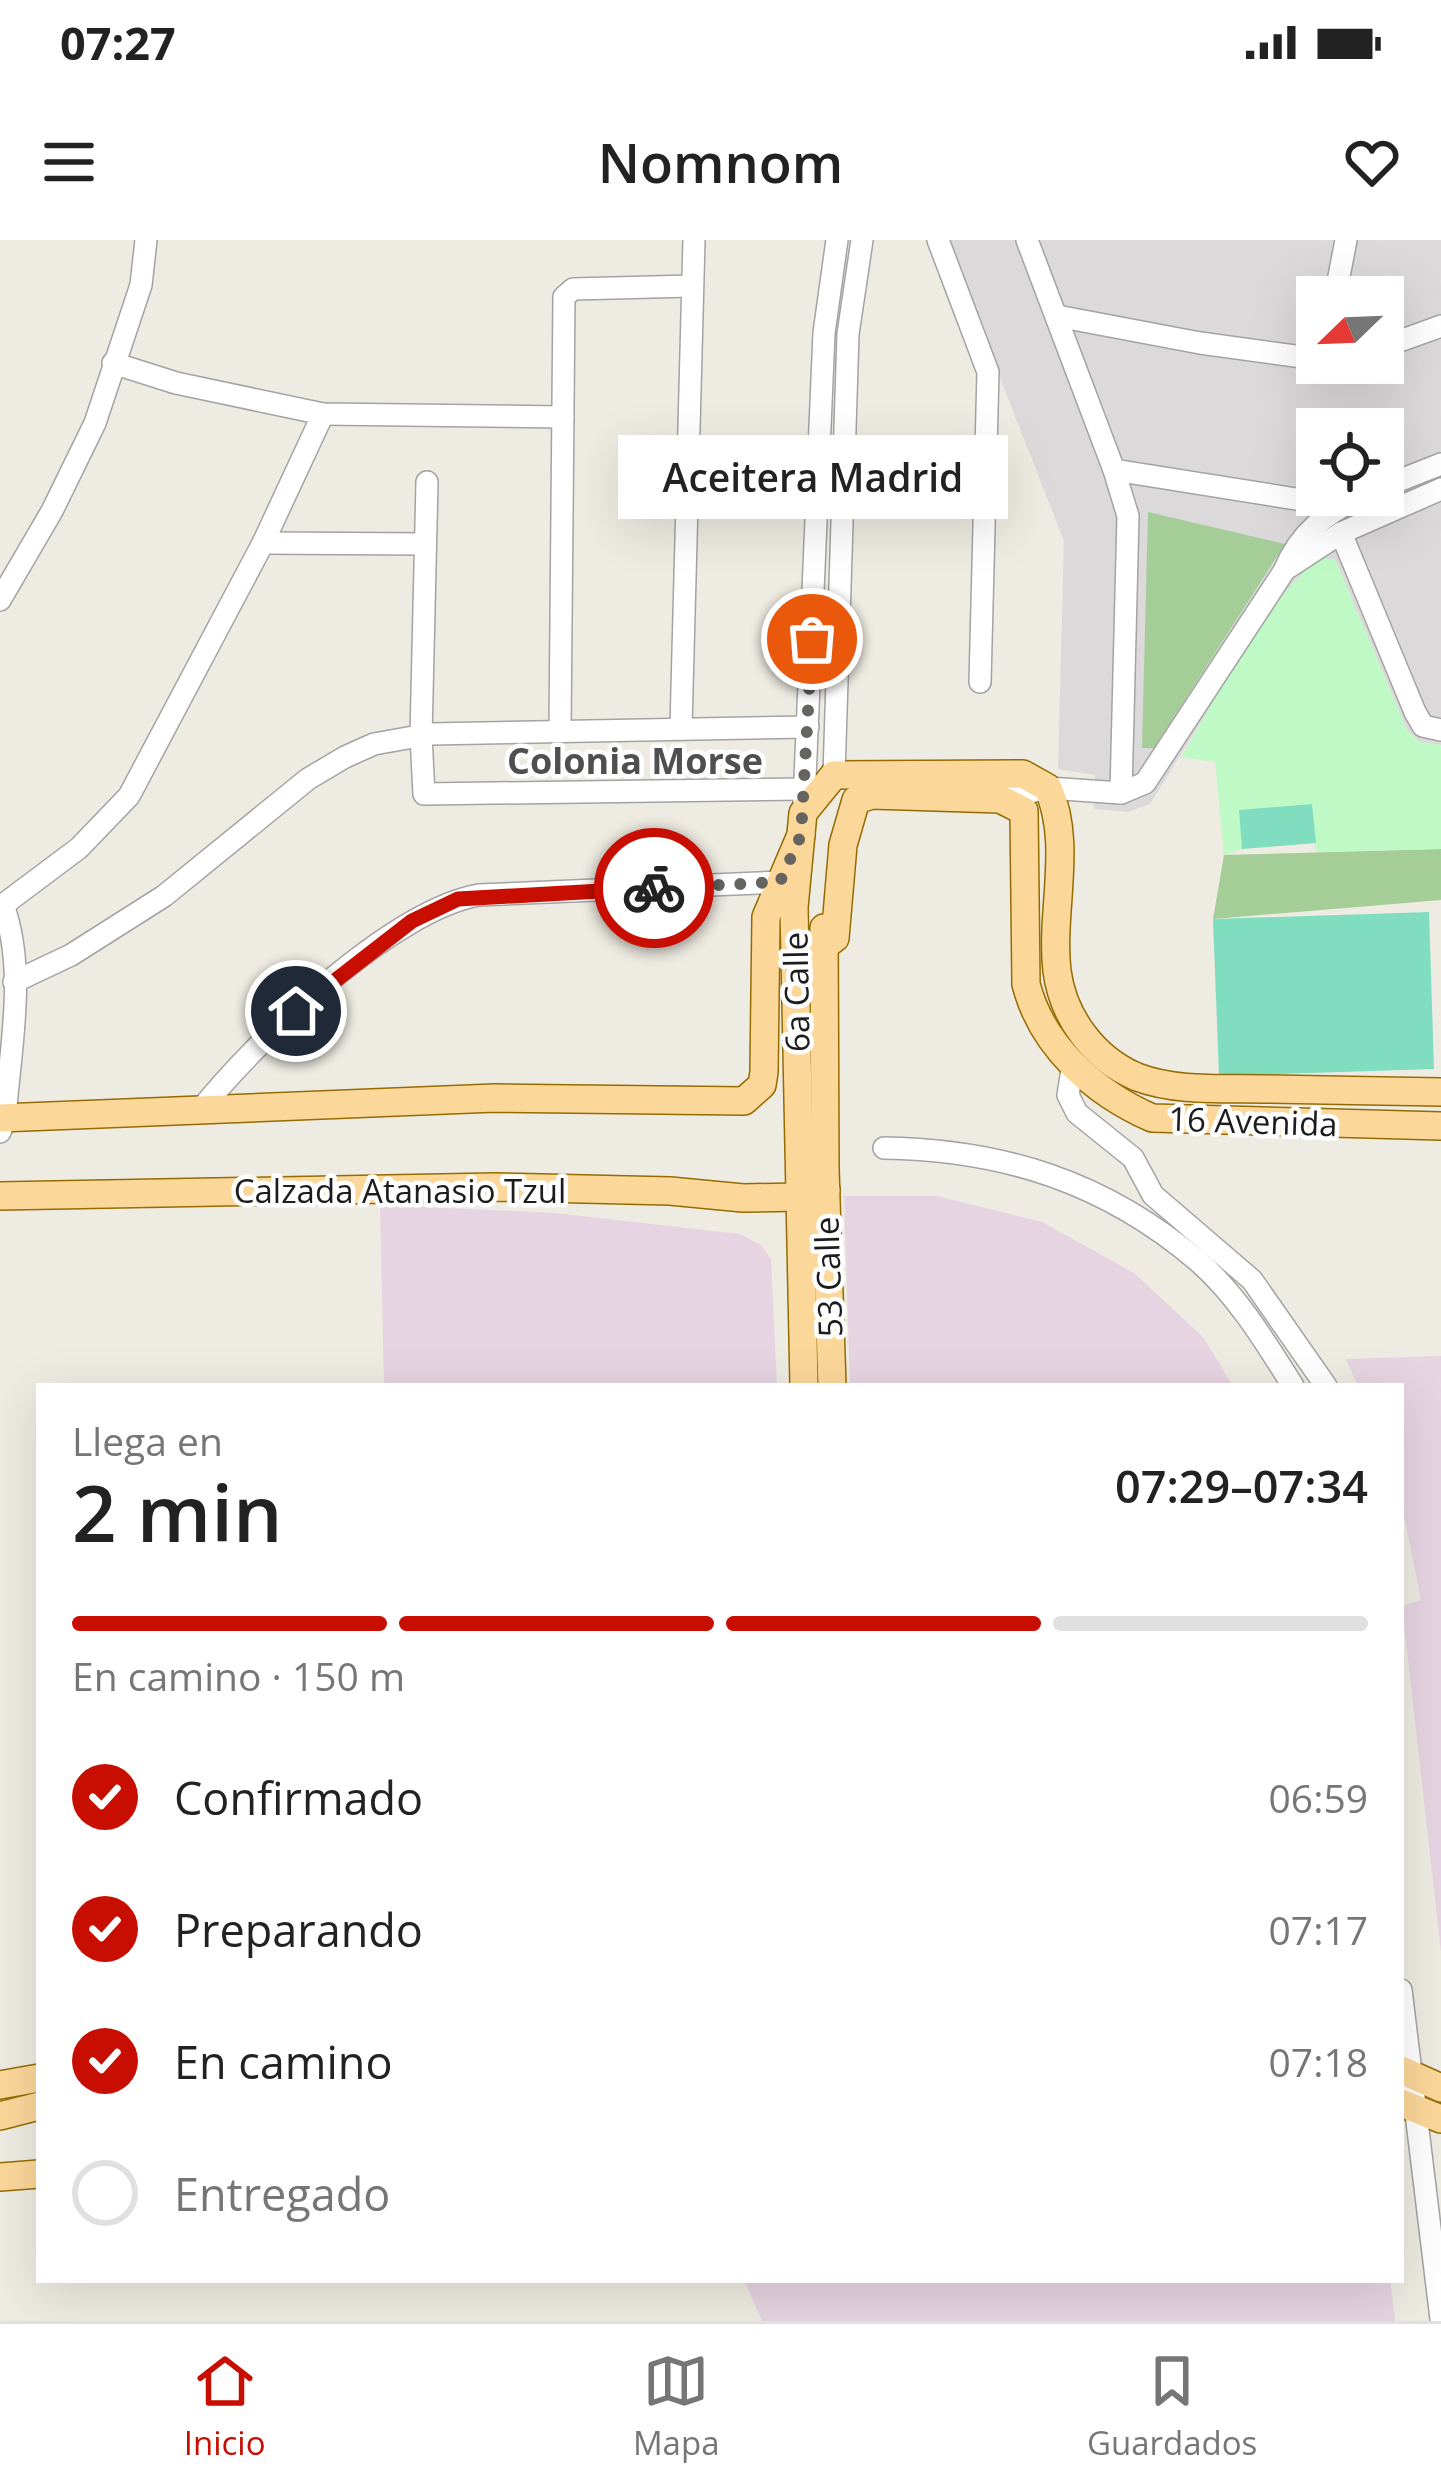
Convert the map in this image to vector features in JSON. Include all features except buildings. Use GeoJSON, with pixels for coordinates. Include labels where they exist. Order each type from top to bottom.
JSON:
{"type":"FeatureCollection","features":[{"type":"Feature","properties":{"kind":"main road"},"geometry":{"type":"LineString","coordinates":[[2,1123],[495,1098],[744,1101],[762,1085],[764,1072],[766,917],[803,812],[834,775],[1035,781]]}},
{"type":"Feature","properties":{"kind":"main road","name":"6a Calle"},"geometry":{"type":"LineString","coordinates":[[811,1134],[834,775]]}},
{"type":"Feature","properties":{"kind":"main road","name":"16 Avenida"},"geometry":{"type":"LineString","coordinates":[[1035,781],[1058,823],[1057,969],[1063,1002],[1079,1032],[1108,1060],[1137,1077],[1172,1085],[1441,1092]]}},
{"type":"Feature","properties":{"kind":"main road"},"geometry":{"type":"LineString","coordinates":[[823,947],[835,938],[843,845],[856,800],[872,795],[1008,801]]}},
{"type":"Feature","properties":{"kind":"main road","name":"16 Avenida"},"geometry":{"type":"LineString","coordinates":[[1008,801],[1024,811],[1026,984],[1037,1020],[1073,1064],[1126,1106],[1153,1118],[1441,1126]]}},
{"type":"Feature","properties":{"kind":"main road","name":"6a Calle"},"geometry":{"type":"LineString","coordinates":[[803,812],[794,907],[812,1182]]}},
{"type":"Feature","properties":{"kind":"main road","name":"Calzada Atanasio Tzul"},"geometry":{"type":"LineString","coordinates":[[0,1196],[496,1187],[670,1191],[743,1198],[812,1182]]}},
{"type":"Feature","properties":{"kind":"main road","name":"53 Calle"},"geometry":{"type":"LineString","coordinates":[[804,1383],[802,1298],[812,1182]]}},
{"type":"Feature","properties":{"kind":"main road","name":"53 Calle"},"geometry":{"type":"LineString","coordinates":[[812,1182],[832,1383]]}},
{"type":"Feature","properties":{"kind":"main road"},"geometry":{"type":"LineString","coordinates":[[743,1198],[782,1223],[792,1245],[802,1298]]}},
{"type":"Feature","properties":{"kind":"main road"},"geometry":{"type":"LineString","coordinates":[[1406,2072],[1441,2087]]}},
{"type":"Feature","properties":{"kind":"main road"},"geometry":{"type":"LineString","coordinates":[[0,2085],[36,2079]]}},
{"type":"Feature","properties":{"kind":"main road"},"geometry":{"type":"LineString","coordinates":[[0,2116],[36,2107]]}},
{"type":"Feature","properties":{"kind":"main road"},"geometry":{"type":"LineString","coordinates":[[3,2178],[36,2174]]}},
{"type":"Feature","properties":{"kind":"street"},"geometry":{"type":"LineString","coordinates":[[0,600],[52,511],[95,423],[141,285],[146,240]]}},
{"type":"Feature","properties":{"kind":"street"},"geometry":{"type":"LineString","coordinates":[[681,727],[694,240]]}},
{"type":"Feature","properties":{"kind":"street","name":"6a Calle"},"geometry":{"type":"LineString","coordinates":[[803,812],[824,333],[837,240]]}},
{"type":"Feature","properties":{"kind":"street","name":"6a Calle"},"geometry":{"type":"LineString","coordinates":[[834,775],[848,334],[862,240]]}},
{"type":"Feature","properties":{"kind":"street"},"geometry":{"type":"LineString","coordinates":[[938,240],[988,372],[980,682]]}},
{"type":"Feature","properties":{"kind":"street"},"geometry":{"type":"LineString","coordinates":[[1027,240],[1114,470],[1130,538],[1121,793]]}},
{"type":"Feature","properties":{"kind":"street"},"geometry":{"type":"LineString","coordinates":[[1339,276],[1346,240]]}},
{"type":"Feature","properties":{"kind":"street"},"geometry":{"type":"LineString","coordinates":[[560,729],[564,297],[573,289],[692,286]]}},
{"type":"Feature","properties":{"kind":"street"},"geometry":{"type":"LineString","coordinates":[[1057,316],[1296,356]]}},
{"type":"Feature","properties":{"kind":"street"},"geometry":{"type":"LineString","coordinates":[[1404,339],[1441,326]]}},
{"type":"Feature","properties":{"kind":"street"},"geometry":{"type":"LineString","coordinates":[[113,363],[323,414],[563,417]]}},
{"type":"Feature","properties":{"kind":"street"},"geometry":{"type":"LineString","coordinates":[[2,1123],[14,935],[1,905],[79,848],[128,796],[263,543],[323,414]]}},
{"type":"Feature","properties":{"kind":"street"},"geometry":{"type":"LineString","coordinates":[[1404,479],[1441,464]]}},
{"type":"Feature","properties":{"kind":"street"},"geometry":{"type":"LineString","coordinates":[[1114,470],[1296,499]]}},
{"type":"Feature","properties":{"kind":"street"},"geometry":{"type":"LineString","coordinates":[[427,482],[424,794],[803,812]]}},
{"type":"Feature","properties":{"kind":"street"},"geometry":{"type":"LineString","coordinates":[[1284,571],[1342,533],[1441,489]]}},
{"type":"Feature","properties":{"kind":"street"},"geometry":{"type":"LineString","coordinates":[[1008,801],[1035,781],[1121,793],[1145,783],[1284,571],[1292,551],[1327,516]]}},
{"type":"Feature","properties":{"kind":"street"},"geometry":{"type":"LineString","coordinates":[[1342,533],[1432,728]]}},
{"type":"Feature","properties":{"kind":"street"},"geometry":{"type":"LineString","coordinates":[[263,543],[425,544]]}},
{"type":"Feature","properties":{"kind":"street"},"geometry":{"type":"LineString","coordinates":[[14,982],[71,955],[148,907],[236,842],[308,779],[374,745],[421,736],[560,729],[808,727]]}},
{"type":"Feature","properties":{"kind":"street"},"geometry":{"type":"LineString","coordinates":[[199,1112],[238,1064],[304,1004],[437,907],[479,895],[780,882]]}},
{"type":"Feature","properties":{"kind":"street"},"geometry":{"type":"LineString","coordinates":[[1073,1064],[1068,1095],[1077,1113],[1133,1158],[1153,1195],[1252,1280],[1325,1383]]}},
{"type":"Feature","properties":{"kind":"street"},"geometry":{"type":"LineString","coordinates":[[884,1148],[959,1151],[1028,1166],[1075,1183],[1129,1212],[1199,1262],[1237,1303],[1291,1383]]}},
{"type":"Feature","properties":{"kind":"street"},"geometry":{"type":"LineString","coordinates":[[1404,2039],[1406,2072],[1419,2110],[1441,2319]]}},
{"type":"Feature","properties":{"kind":"shaded area"},"geometry":{"type":"Polygon","coordinates":[[[946,240],[1441,240],[1441,745],[1420,742],[1407,730],[1335,559],[1273,607],[1150,804],[1128,812],[1094,809],[1095,775],[1058,769],[1064,541],[946,240]]]}},
{"type":"Feature","properties":{"kind":"shaded area"},"geometry":{"type":"Polygon","coordinates":[[[844,1196],[937,1196],[1042,1222],[1134,1273],[1203,1337],[1231,1383],[850,1383],[844,1196]]]}},
{"type":"Feature","properties":{"kind":"shaded area"},"geometry":{"type":"Polygon","coordinates":[[[380,1205],[555,1213],[740,1234],[761,1245],[771,1259],[777,1383],[384,1383],[380,1205]]]}},
{"type":"Feature","properties":{"kind":"shaded area"},"geometry":{"type":"Polygon","coordinates":[[[1441,1356],[1441,1952],[1404,1624],[1404,1605],[1421,1600],[1404,1515],[1404,1383],[1357,1383],[1346,1359],[1441,1356]]]}},
{"type":"Feature","properties":{"kind":"shaded area"},"geometry":{"type":"Polygon","coordinates":[[[745,2283],[1390,2283],[1395,2321],[762,2321],[745,2283]]]}},
{"type":"Feature","properties":{"kind":"green space"},"geometry":{"type":"Polygon","coordinates":[[[1148,512],[1285,544],[1154,748],[1142,748],[1148,512]]]}},
{"type":"Feature","properties":{"kind":"green space"},"geometry":{"type":"Polygon","coordinates":[[[1324,558],[1335,559],[1407,730],[1420,742],[1441,745],[1441,849],[1316,852],[1315,843],[1224,855],[1215,762],[1181,757],[1265,618],[1305,571],[1324,558]]]}},
{"type":"Feature","properties":{"kind":"green space"},"geometry":{"type":"Polygon","coordinates":[[[1312,804],[1316,843],[1242,849],[1239,810],[1312,804]]]}},
{"type":"Feature","properties":{"kind":"green space"},"geometry":{"type":"Polygon","coordinates":[[[1441,849],[1441,900],[1213,919],[1224,855],[1441,849]]]}},
{"type":"Feature","properties":{"kind":"green space"},"geometry":{"type":"Polygon","coordinates":[[[1429,912],[1434,1069],[1219,1076],[1213,919],[1429,912]]]}},
{"type":"Feature","properties":{"kind":"way so far"},"geometry":{"type":"LineString","coordinates":[[654,888],[780,882],[801,835],[812,639]]}},
{"type":"Feature","properties":{"kind":"place","name":"Aceitera Madrid"},"geometry":{"type":"Point","coordinates":[812,639]}},
{"type":"Feature","properties":{"kind":"district","name":"Colonia Morse"},"geometry":{"type":"Point","coordinates":[635,760]}},
{"type":"Feature","properties":{"kind":"route"},"geometry":{"type":"LineString","coordinates":[[296,1011],[412,921],[458,899],[654,888]]}}]}
